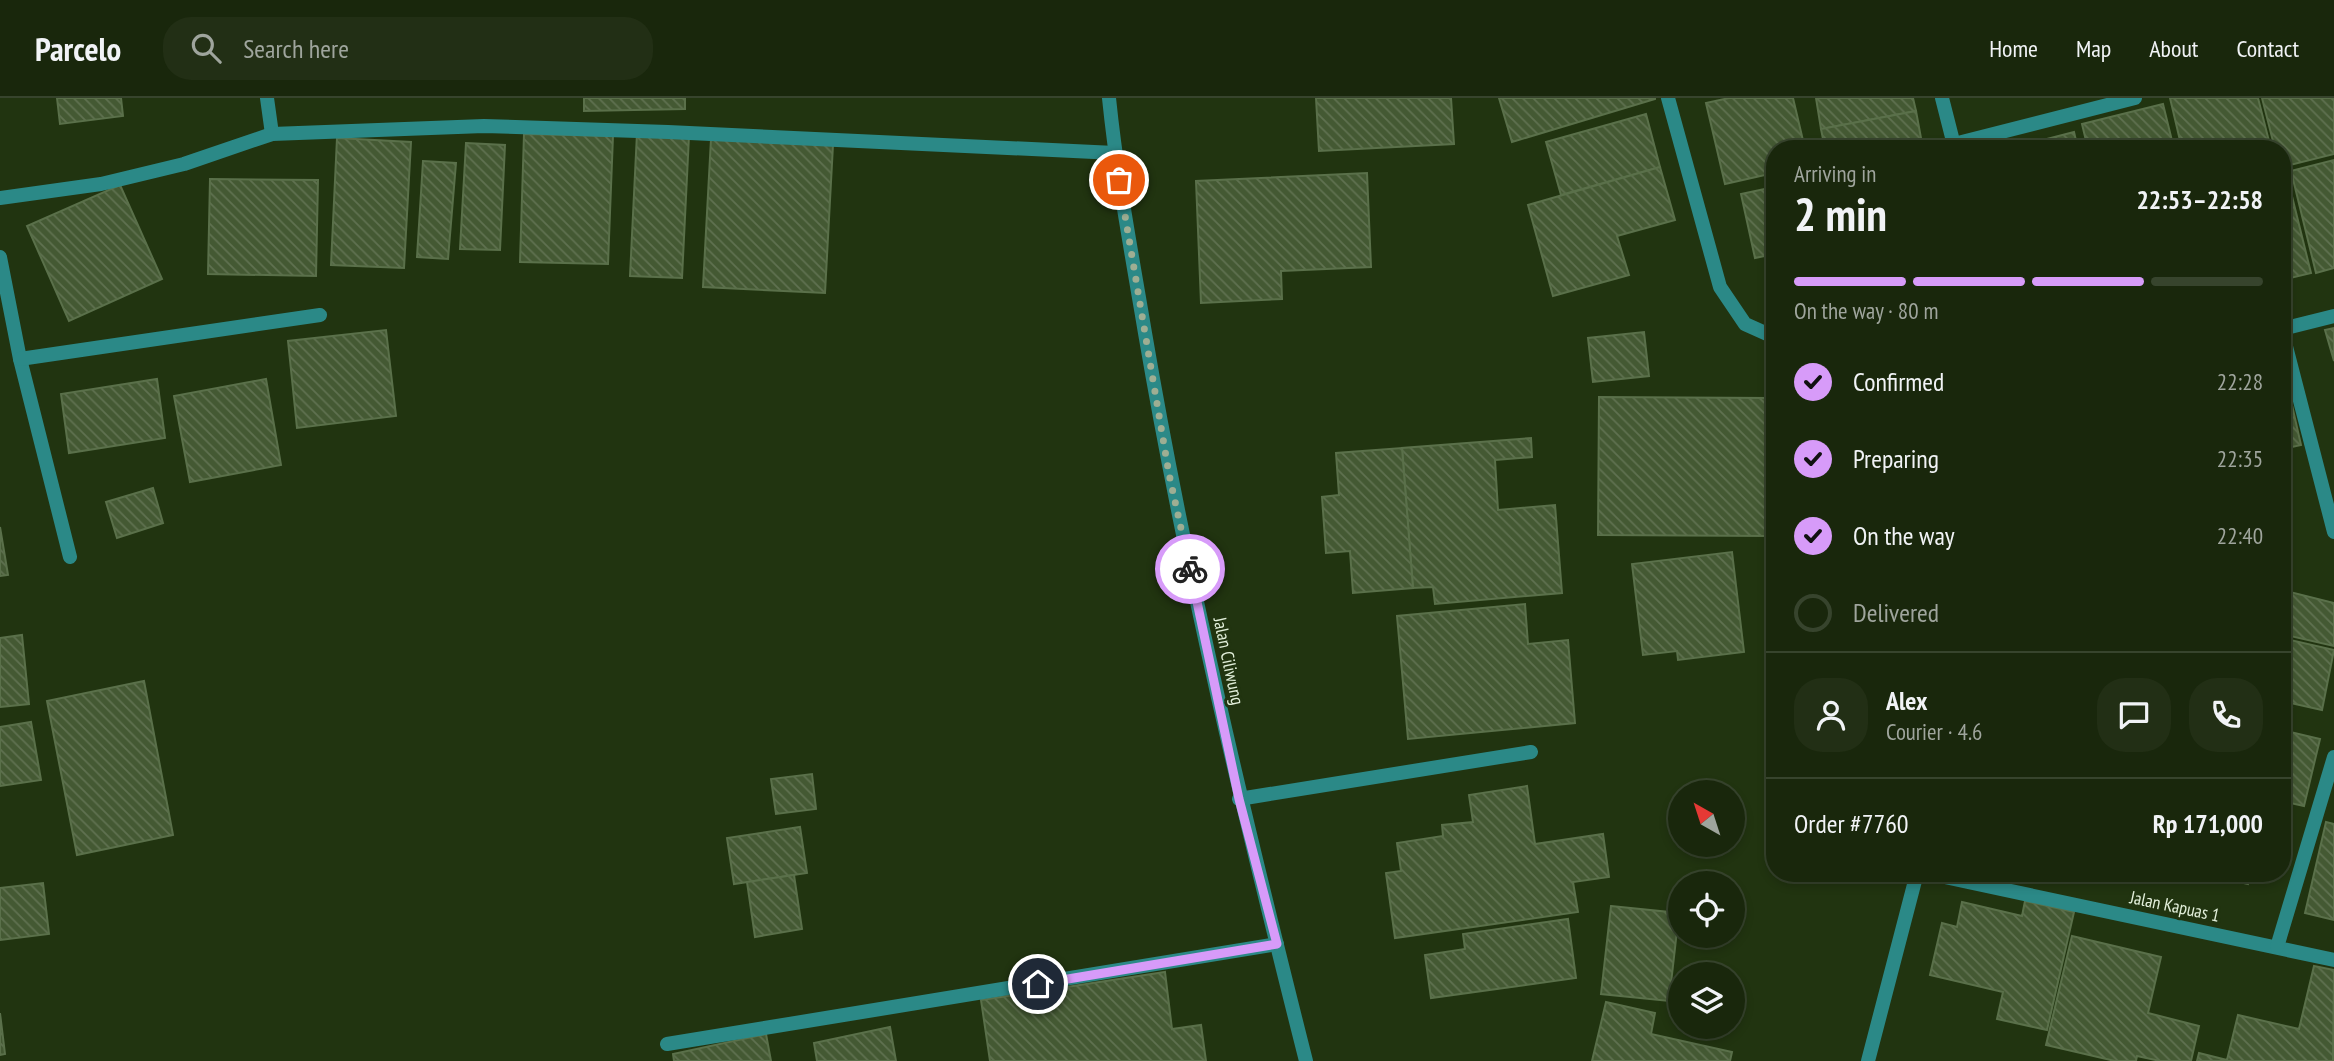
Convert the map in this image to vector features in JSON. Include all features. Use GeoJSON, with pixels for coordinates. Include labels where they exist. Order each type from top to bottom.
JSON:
{"type":"FeatureCollection","features":[{"type":"Feature","properties":{"kind":"street"},"geometry":{"type":"LineString","coordinates":[[267,98],[272,134]]}},
{"type":"Feature","properties":{"kind":"street","name":"Jalan Ciliwung"},"geometry":{"type":"LineString","coordinates":[[1109,98],[1115,153],[1169,474],[1239,799],[1306,1061]]}},
{"type":"Feature","properties":{"kind":"street"},"geometry":{"type":"LineString","coordinates":[[1668,98],[1720,287],[1745,324],[1766,333]]}},
{"type":"Feature","properties":{"kind":"street"},"geometry":{"type":"LineString","coordinates":[[1942,98],[1953,140]]}},
{"type":"Feature","properties":{"kind":"street"},"geometry":{"type":"LineString","coordinates":[[1978,140],[2135,98]]}},
{"type":"Feature","properties":{"kind":"street"},"geometry":{"type":"LineString","coordinates":[[0,198],[101,184],[184,164],[272,134],[484,126],[681,132],[1115,153]]}},
{"type":"Feature","properties":{"kind":"street"},"geometry":{"type":"LineString","coordinates":[[0,257],[20,359],[70,556]]}},
{"type":"Feature","properties":{"kind":"street"},"geometry":{"type":"LineString","coordinates":[[20,359],[320,315]]}},
{"type":"Feature","properties":{"kind":"street"},"geometry":{"type":"LineString","coordinates":[[2291,328],[2334,316]]}},
{"type":"Feature","properties":{"kind":"street"},"geometry":{"type":"LineString","coordinates":[[2291,365],[2334,532]]}},
{"type":"Feature","properties":{"kind":"street"},"geometry":{"type":"LineString","coordinates":[[1239,799],[1531,751]]}},
{"type":"Feature","properties":{"kind":"street"},"geometry":{"type":"LineString","coordinates":[[2277,947],[2334,757]]}},
{"type":"Feature","properties":{"kind":"street"},"geometry":{"type":"LineString","coordinates":[[1868,1061],[1915,882]]}},
{"type":"Feature","properties":{"kind":"street","name":"Jalan Kapuas 1"},"geometry":{"type":"LineString","coordinates":[[1969,882],[2334,960]]}},
{"type":"Feature","properties":{"kind":"street"},"geometry":{"type":"LineString","coordinates":[[667,1044],[1277,944]]}},
{"type":"Feature","properties":{"kind":"building"},"geometry":{"type":"Polygon","coordinates":[[[57,98],[121,98],[123,116],[60,124],[57,98]]]}},
{"type":"Feature","properties":{"kind":"building"},"geometry":{"type":"Polygon","coordinates":[[[584,98],[685,98],[685,109],[584,111],[584,98]]]}},
{"type":"Feature","properties":{"kind":"building"},"geometry":{"type":"Polygon","coordinates":[[[1316,98],[1451,98],[1454,144],[1319,151],[1316,98]]]}},
{"type":"Feature","properties":{"kind":"building"},"geometry":{"type":"Polygon","coordinates":[[[1499,98],[1655,98],[1655,99],[1512,142],[1499,98]]]}},
{"type":"Feature","properties":{"kind":"building"},"geometry":{"type":"Polygon","coordinates":[[[1729,98],[1793,98],[1803,140],[1766,140],[1766,175],[1725,184],[1706,103],[1729,98]]]}},
{"type":"Feature","properties":{"kind":"building"},"geometry":{"type":"Polygon","coordinates":[[[1816,98],[1913,98],[1916,111],[1821,129],[1816,98]]]}},
{"type":"Feature","properties":{"kind":"building"},"geometry":{"type":"Polygon","coordinates":[[[2170,98],[2258,98],[2269,140],[2180,140],[2170,98]]]}},
{"type":"Feature","properties":{"kind":"building"},"geometry":{"type":"Polygon","coordinates":[[[2262,98],[2334,98],[2334,154],[2291,165],[2291,140],[2273,140],[2262,98]]]}},
{"type":"Feature","properties":{"kind":"building"},"geometry":{"type":"Polygon","coordinates":[[[2163,104],[2172,140],[2086,140],[2082,124],[2163,104]]]}},
{"type":"Feature","properties":{"kind":"building"},"geometry":{"type":"Polygon","coordinates":[[[1916,111],[1921,140],[1823,140],[1821,129],[1916,111]]]}},
{"type":"Feature","properties":{"kind":"building"},"geometry":{"type":"Polygon","coordinates":[[[1646,114],[1660,167],[1561,195],[1546,142],[1646,114]]]}},
{"type":"Feature","properties":{"kind":"building"},"geometry":{"type":"Polygon","coordinates":[[[2074,132],[2076,140],[2043,140],[2074,132]]]}},
{"type":"Feature","properties":{"kind":"building"},"geometry":{"type":"Polygon","coordinates":[[[637,133],[689,136],[682,278],[630,276],[637,133]]]}},
{"type":"Feature","properties":{"kind":"building"},"geometry":{"type":"Polygon","coordinates":[[[524,134],[613,136],[608,264],[520,262],[524,134]]]}},
{"type":"Feature","properties":{"kind":"building"},"geometry":{"type":"Polygon","coordinates":[[[337,138],[411,142],[404,268],[331,265],[337,138]]]}},
{"type":"Feature","properties":{"kind":"building"},"geometry":{"type":"Polygon","coordinates":[[[711,139],[833,145],[825,293],[703,287],[711,139]]]}},
{"type":"Feature","properties":{"kind":"building"},"geometry":{"type":"Polygon","coordinates":[[[466,143],[505,145],[500,250],[460,249],[466,143]]]}},
{"type":"Feature","properties":{"kind":"building"},"geometry":{"type":"Polygon","coordinates":[[[2334,160],[2334,268],[2316,273],[2291,171],[2334,160]]]}},
{"type":"Feature","properties":{"kind":"building"},"geometry":{"type":"Polygon","coordinates":[[[423,161],[456,163],[448,259],[417,257],[423,161]]]}},
{"type":"Feature","properties":{"kind":"building"},"geometry":{"type":"Polygon","coordinates":[[[1660,167],[1675,220],[1617,236],[1629,275],[1553,296],[1528,205],[1660,167]]]}},
{"type":"Feature","properties":{"kind":"building"},"geometry":{"type":"Polygon","coordinates":[[[1367,173],[1371,267],[1281,271],[1282,299],[1201,303],[1196,181],[1367,173]]]}},
{"type":"Feature","properties":{"kind":"building"},"geometry":{"type":"Polygon","coordinates":[[[210,179],[318,180],[316,276],[208,274],[210,179]]]}},
{"type":"Feature","properties":{"kind":"building"},"geometry":{"type":"Polygon","coordinates":[[[120,185],[162,279],[69,321],[27,226],[120,185]]]}},
{"type":"Feature","properties":{"kind":"building"},"geometry":{"type":"Polygon","coordinates":[[[1766,189],[1766,256],[1755,258],[1741,194],[1766,189]]]}},
{"type":"Feature","properties":{"kind":"building"},"geometry":{"type":"Polygon","coordinates":[[[2291,192],[2311,273],[2291,278],[2291,192]]]}},
{"type":"Feature","properties":{"kind":"building"},"geometry":{"type":"Polygon","coordinates":[[[2334,328],[2334,361],[2325,330],[2334,328]]]}},
{"type":"Feature","properties":{"kind":"building"},"geometry":{"type":"Polygon","coordinates":[[[386,330],[396,416],[297,428],[288,341],[386,330]]]}},
{"type":"Feature","properties":{"kind":"building"},"geometry":{"type":"Polygon","coordinates":[[[1644,332],[1649,376],[1593,382],[1588,338],[1644,332]]]}},
{"type":"Feature","properties":{"kind":"building"},"geometry":{"type":"Polygon","coordinates":[[[157,379],[165,438],[69,453],[61,394],[157,379]]]}},
{"type":"Feature","properties":{"kind":"building"},"geometry":{"type":"Polygon","coordinates":[[[266,379],[281,465],[190,482],[174,396],[266,379]]]}},
{"type":"Feature","properties":{"kind":"building"},"geometry":{"type":"Polygon","coordinates":[[[1599,397],[1766,398],[1766,536],[1598,535],[1599,397]]]}},
{"type":"Feature","properties":{"kind":"building"},"geometry":{"type":"Polygon","coordinates":[[[2291,401],[2301,445],[2291,447],[2291,401]]]}},
{"type":"Feature","properties":{"kind":"building"},"geometry":{"type":"Polygon","coordinates":[[[1531,438],[1532,457],[1495,460],[1498,510],[1555,505],[1562,593],[1435,604],[1433,587],[1413,588],[1402,448],[1531,438]]]}},
{"type":"Feature","properties":{"kind":"building"},"geometry":{"type":"Polygon","coordinates":[[[1402,448],[1413,588],[1353,593],[1350,551],[1326,553],[1322,497],[1339,495],[1336,453],[1402,448]]]}},
{"type":"Feature","properties":{"kind":"building"},"geometry":{"type":"Polygon","coordinates":[[[153,488],[163,523],[117,538],[106,502],[153,488]]]}},
{"type":"Feature","properties":{"kind":"building"},"geometry":{"type":"Polygon","coordinates":[[[0,527],[8,575],[0,576],[0,527]]]}},
{"type":"Feature","properties":{"kind":"building"},"geometry":{"type":"Polygon","coordinates":[[[1732,552],[1744,652],[1678,660],[1677,651],[1643,655],[1632,564],[1732,552]]]}},
{"type":"Feature","properties":{"kind":"building"},"geometry":{"type":"Polygon","coordinates":[[[2291,592],[2334,603],[2334,646],[2291,636],[2291,592]]]}},
{"type":"Feature","properties":{"kind":"building"},"geometry":{"type":"Polygon","coordinates":[[[1525,604],[1528,644],[1568,640],[1575,723],[1408,739],[1397,616],[1525,604]]]}},
{"type":"Feature","properties":{"kind":"building"},"geometry":{"type":"Polygon","coordinates":[[[22,635],[29,704],[0,707],[0,638],[22,635]]]}},
{"type":"Feature","properties":{"kind":"building"},"geometry":{"type":"Polygon","coordinates":[[[2291,640],[2334,650],[2322,710],[2291,703],[2291,640]]]}},
{"type":"Feature","properties":{"kind":"building"},"geometry":{"type":"Polygon","coordinates":[[[144,681],[173,835],[77,855],[47,701],[144,681]]]}},
{"type":"Feature","properties":{"kind":"building"},"geometry":{"type":"Polygon","coordinates":[[[31,722],[41,780],[0,786],[0,727],[31,722]]]}},
{"type":"Feature","properties":{"kind":"building"},"geometry":{"type":"Polygon","coordinates":[[[2291,732],[2320,739],[2304,806],[2291,803],[2291,732]]]}},
{"type":"Feature","properties":{"kind":"building"},"geometry":{"type":"Polygon","coordinates":[[[812,774],[816,809],[776,814],[771,779],[812,774]]]}},
{"type":"Feature","properties":{"kind":"building"},"geometry":{"type":"Polygon","coordinates":[[[1527,786],[1535,844],[1603,834],[1609,877],[1573,882],[1578,912],[1395,938],[1386,873],[1401,871],[1397,843],[1443,836],[1442,825],[1473,822],[1469,795],[1527,786]]]}},
{"type":"Feature","properties":{"kind":"building"},"geometry":{"type":"Polygon","coordinates":[[[2326,822],[2334,824],[2334,920],[2305,913],[2326,822]]]}},
{"type":"Feature","properties":{"kind":"building"},"geometry":{"type":"Polygon","coordinates":[[[800,827],[807,873],[734,884],[727,838],[800,827]]]}},
{"type":"Feature","properties":{"kind":"building"},"geometry":{"type":"Polygon","coordinates":[[[794,875],[802,929],[755,937],[747,882],[794,875]]]}},
{"type":"Feature","properties":{"kind":"building"},"geometry":{"type":"Polygon","coordinates":[[[43,883],[49,934],[0,940],[0,888],[43,883]]]}},
{"type":"Feature","properties":{"kind":"building"},"geometry":{"type":"Polygon","coordinates":[[[2025,901],[2074,912],[2047,1030],[1997,1019],[2003,992],[1930,975],[1942,923],[1957,927],[1962,902],[2022,916],[2025,901]]]}},
{"type":"Feature","properties":{"kind":"building"},"geometry":{"type":"Polygon","coordinates":[[[1611,906],[1668,912],[1668,948],[1675,948],[1673,962],[1668,962],[1668,1001],[1601,994],[1611,906]]]}},
{"type":"Feature","properties":{"kind":"building"},"geometry":{"type":"Polygon","coordinates":[[[1568,919],[1576,978],[1431,998],[1425,955],[1465,949],[1463,934],[1568,919]]]}},
{"type":"Feature","properties":{"kind":"building"},"geometry":{"type":"Polygon","coordinates":[[[2072,936],[2161,957],[2148,1013],[2199,1026],[2191,1061],[2160,1061],[2137,1056],[2136,1061],[2115,1061],[2046,1045],[2072,936]]]}},
{"type":"Feature","properties":{"kind":"building"},"geometry":{"type":"Polygon","coordinates":[[[2314,966],[2334,970],[2333,1061],[2197,1061],[2199,1053],[2227,1060],[2238,1015],[2299,1029],[2314,966]]]}},
{"type":"Feature","properties":{"kind":"building"},"geometry":{"type":"Polygon","coordinates":[[[1165,972],[1172,1029],[1201,1025],[1206,1061],[990,1061],[981,1000],[1165,972]]]}},
{"type":"Feature","properties":{"kind":"building"},"geometry":{"type":"Polygon","coordinates":[[[1606,1002],[1655,1013],[1651,1034],[1732,1052],[1730,1061],[1592,1061],[1606,1002]]]}},
{"type":"Feature","properties":{"kind":"building"},"geometry":{"type":"Polygon","coordinates":[[[0,1013],[5,1054],[0,1055],[0,1013]]]}},
{"type":"Feature","properties":{"kind":"building"},"geometry":{"type":"Polygon","coordinates":[[[890,1027],[896,1061],[817,1061],[814,1043],[890,1027]]]}},
{"type":"Feature","properties":{"kind":"building"},"geometry":{"type":"Polygon","coordinates":[[[766,1034],[771,1061],[674,1061],[673,1054],[766,1034]]]}},
{"type":"Feature","properties":{"kind":"way so far"},"geometry":{"type":"LineString","coordinates":[[1119,180],[1169,474],[1190,569]]}},
{"type":"Feature","properties":{"kind":"route"},"geometry":{"type":"LineString","coordinates":[[1038,984],[1277,944],[1239,799],[1190,569]]}}]}
